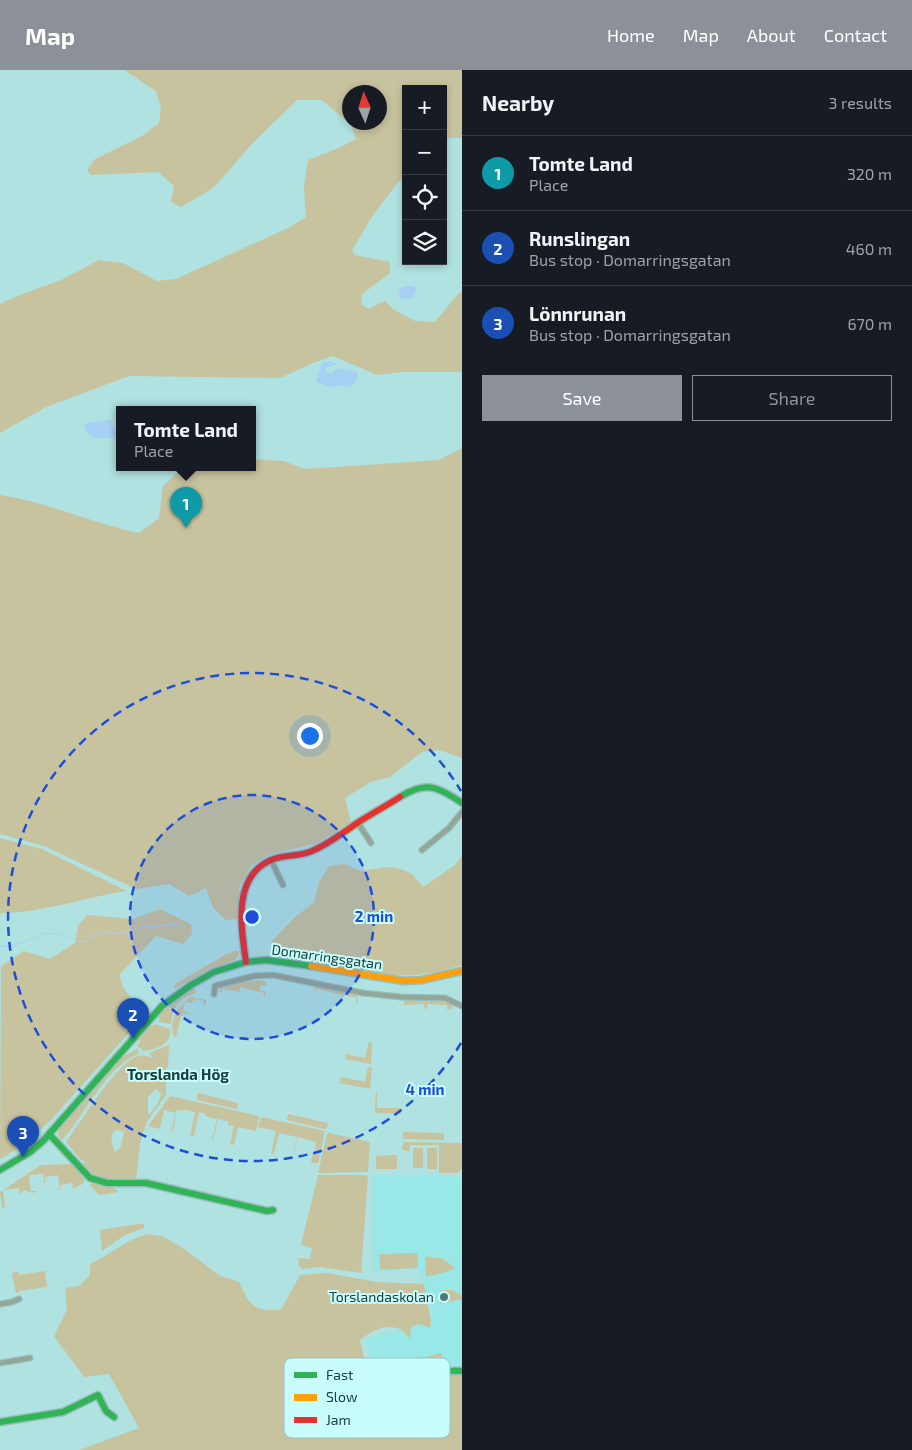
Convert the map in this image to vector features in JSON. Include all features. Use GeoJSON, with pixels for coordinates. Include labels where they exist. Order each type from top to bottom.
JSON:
{"type":"FeatureCollection","features":[{"type":"Feature","properties":{"kind":"street"},"geometry":{"type":"LineString","coordinates":[[246,962],[242,926],[242,899],[248,880],[256,870],[271,860],[311,852],[413,789],[429,787],[442,790],[462,803]]}},
{"type":"Feature","properties":{"kind":"street"},"geometry":{"type":"LineString","coordinates":[[422,850],[449,828],[462,812]]}},
{"type":"Feature","properties":{"kind":"street"},"geometry":{"type":"LineString","coordinates":[[358,823],[371,843]]}},
{"type":"Feature","properties":{"kind":"street"},"geometry":{"type":"LineString","coordinates":[[271,860],[283,885]]}},
{"type":"Feature","properties":{"kind":"street","name":"Domarringsgatan"},"geometry":{"type":"LineString","coordinates":[[0,1170],[30,1152],[49,1134],[162,1006],[181,991],[204,977],[246,962],[266,960],[404,980],[422,980],[462,971]]}},
{"type":"Feature","properties":{"kind":"street"},"geometry":{"type":"LineString","coordinates":[[214,994],[215,986],[223,983],[254,976],[273,975],[362,993],[401,997],[445,998],[462,1006]]}},
{"type":"Feature","properties":{"kind":"street"},"geometry":{"type":"LineString","coordinates":[[49,1134],[84,1173],[98,1181],[107,1183],[146,1183],[267,1211],[273,1210]]}},
{"type":"Feature","properties":{"kind":"street"},"geometry":{"type":"LineString","coordinates":[[0,1304],[19,1299]]}},
{"type":"Feature","properties":{"kind":"street"},"geometry":{"type":"LineString","coordinates":[[0,1363],[30,1358]]}},
{"type":"Feature","properties":{"kind":"street"},"geometry":{"type":"LineString","coordinates":[[0,1422],[63,1412],[98,1395],[106,1411],[114,1417]]}},
{"type":"Feature","properties":{"kind":"shaded area"},"geometry":{"type":"Polygon","coordinates":[[[124,70],[462,70],[462,138],[447,138],[447,85],[402,85],[402,177],[373,215],[352,250],[355,255],[390,262],[390,273],[362,294],[361,304],[368,309],[385,301],[393,309],[415,321],[435,322],[458,294],[462,292],[462,372],[402,372],[377,375],[333,356],[280,378],[129,376],[46,407],[0,433],[0,304],[61,280],[99,260],[123,263],[157,281],[176,279],[288,228],[306,217],[304,187],[308,160],[356,139],[353,130],[387,130],[387,85],[342,85],[342,117],[322,100],[297,100],[250,146],[212,189],[181,207],[171,202],[174,186],[158,172],[91,175],[87,170],[95,159],[142,136],[159,123],[161,108],[156,91],[124,70]]]}},
{"type":"Feature","properties":{"kind":"shaded area"},"geometry":{"type":"Polygon","coordinates":[[[414,286],[417,291],[412,298],[401,300],[398,290],[414,286]]]}},
{"type":"Feature","properties":{"kind":"shaded area"},"geometry":{"type":"Polygon","coordinates":[[[330,361],[337,364],[325,368],[327,372],[332,373],[338,368],[357,372],[358,378],[351,387],[339,385],[334,388],[316,382],[322,362],[330,361]]]}},
{"type":"Feature","properties":{"kind":"shaded area"},"geometry":{"type":"Polygon","coordinates":[[[110,420],[116,430],[116,439],[94,438],[89,435],[83,426],[88,423],[110,420]]]}},
{"type":"Feature","properties":{"kind":"shaded area"},"geometry":{"type":"Polygon","coordinates":[[[462,448],[462,758],[439,750],[422,752],[390,777],[371,782],[345,798],[351,823],[315,844],[270,854],[251,866],[239,888],[239,919],[226,920],[213,908],[206,888],[189,896],[169,884],[136,889],[44,846],[0,834],[0,495],[35,502],[139,533],[159,518],[163,486],[180,471],[256,471],[256,459],[284,461],[305,469],[439,460],[462,448]]]}},
{"type":"Feature","properties":{"kind":"shaded area"},"geometry":{"type":"Polygon","coordinates":[[[0,838],[42,849],[127,891],[48,908],[0,913],[0,838]]]}},
{"type":"Feature","properties":{"kind":"shaded area"},"geometry":{"type":"Polygon","coordinates":[[[462,856],[462,965],[426,974],[396,975],[343,970],[273,958],[272,941],[296,916],[314,903],[319,882],[329,866],[344,864],[361,871],[388,867],[401,869],[412,874],[423,887],[455,865],[462,856]]]}},
{"type":"Feature","properties":{"kind":"shaded area"},"geometry":{"type":"Polygon","coordinates":[[[160,909],[191,924],[192,934],[183,944],[156,936],[119,975],[124,989],[135,1003],[134,1007],[143,1014],[143,1017],[50,1121],[19,1148],[0,1159],[1,966],[24,951],[50,959],[75,943],[78,926],[87,915],[133,919],[160,909]]]}},
{"type":"Feature","properties":{"kind":"shaded area"},"geometry":{"type":"Polygon","coordinates":[[[235,951],[240,951],[235,960],[206,971],[174,988],[175,984],[235,951]]]}},
{"type":"Feature","properties":{"kind":"shaded area"},"geometry":{"type":"Polygon","coordinates":[[[261,980],[266,982],[266,986],[261,985],[259,990],[266,992],[264,998],[264,993],[241,987],[239,992],[223,989],[221,993],[219,991],[220,989],[244,982],[261,980]]]}},
{"type":"Feature","properties":{"kind":"shaded area"},"geometry":{"type":"Polygon","coordinates":[[[319,986],[355,995],[358,997],[358,1002],[356,1003],[357,998],[316,989],[314,994],[315,987],[319,986]]]}},
{"type":"Feature","properties":{"kind":"shaded area"},"geometry":{"type":"Polygon","coordinates":[[[194,987],[196,993],[186,997],[175,1008],[171,1024],[159,1022],[159,1015],[162,1012],[194,987]]]}},
{"type":"Feature","properties":{"kind":"shaded area"},"geometry":{"type":"Polygon","coordinates":[[[191,997],[206,1000],[206,1004],[203,1006],[204,1001],[194,999],[192,1003],[185,1002],[183,1011],[190,1013],[182,1013],[176,1037],[174,1037],[172,1026],[175,1014],[186,1000],[191,997]]]}},
{"type":"Feature","properties":{"kind":"shaded area"},"geometry":{"type":"Polygon","coordinates":[[[405,1000],[440,1001],[452,1004],[453,1008],[447,1010],[447,1005],[427,1004],[427,1009],[425,1009],[424,1004],[403,1005],[405,1000]]]}},
{"type":"Feature","properties":{"kind":"shaded area"},"geometry":{"type":"Polygon","coordinates":[[[155,1024],[170,1029],[169,1038],[163,1045],[144,1051],[137,1046],[140,1042],[139,1039],[149,1027],[155,1024]]]}},
{"type":"Feature","properties":{"kind":"shaded area"},"geometry":{"type":"Polygon","coordinates":[[[369,1042],[372,1043],[371,1064],[345,1059],[346,1054],[365,1058],[369,1042]]]}},
{"type":"Feature","properties":{"kind":"shaded area"},"geometry":{"type":"Polygon","coordinates":[[[169,1045],[168,1067],[166,1068],[166,1095],[148,1120],[143,1132],[136,1180],[101,1178],[80,1164],[86,1163],[79,1158],[66,1142],[117,1072],[135,1057],[145,1056],[154,1059],[149,1053],[169,1045]],[[156,1089],[148,1097],[148,1115],[158,1102],[161,1093],[156,1089]],[[115,1130],[112,1144],[115,1152],[121,1147],[124,1131],[115,1130]]]}},
{"type":"Feature","properties":{"kind":"shaded area"},"geometry":{"type":"Polygon","coordinates":[[[137,1048],[139,1053],[115,1070],[105,1081],[61,1141],[58,1133],[60,1126],[114,1065],[126,1054],[137,1048]]]}},
{"type":"Feature","properties":{"kind":"shaded area"},"geometry":{"type":"Polygon","coordinates":[[[368,1067],[372,1068],[370,1089],[340,1083],[341,1077],[365,1082],[368,1067]]]}},
{"type":"Feature","properties":{"kind":"shaded area"},"geometry":{"type":"Polygon","coordinates":[[[376,1092],[377,1108],[401,1108],[401,1114],[375,1113],[376,1092]]]}},
{"type":"Feature","properties":{"kind":"shaded area"},"geometry":{"type":"Polygon","coordinates":[[[198,1093],[238,1103],[237,1109],[197,1100],[198,1093]]]}},
{"type":"Feature","properties":{"kind":"shaded area"},"geometry":{"type":"Polygon","coordinates":[[[170,1096],[259,1116],[256,1131],[238,1127],[234,1145],[228,1144],[230,1144],[234,1126],[228,1127],[229,1122],[218,1119],[212,1140],[217,1119],[205,1116],[206,1114],[199,1112],[194,1136],[190,1136],[195,1112],[184,1109],[183,1111],[177,1110],[173,1131],[171,1131],[176,1113],[164,1110],[160,1129],[148,1126],[170,1096]]]}},
{"type":"Feature","properties":{"kind":"shaded area"},"geometry":{"type":"Polygon","coordinates":[[[288,1114],[328,1123],[327,1128],[324,1129],[287,1120],[288,1114]]]}},
{"type":"Feature","properties":{"kind":"shaded area"},"geometry":{"type":"Polygon","coordinates":[[[261,1117],[325,1131],[318,1163],[311,1163],[313,1154],[315,1154],[316,1142],[298,1137],[292,1158],[297,1137],[279,1133],[274,1154],[271,1153],[276,1131],[258,1127],[261,1117]]]}},
{"type":"Feature","properties":{"kind":"shaded area"},"geometry":{"type":"Polygon","coordinates":[[[403,1132],[444,1133],[444,1140],[403,1139],[403,1132]]]}},
{"type":"Feature","properties":{"kind":"shaded area"},"geometry":{"type":"Polygon","coordinates":[[[327,1134],[370,1142],[368,1172],[318,1173],[327,1134]]]}},
{"type":"Feature","properties":{"kind":"shaded area"},"geometry":{"type":"Polygon","coordinates":[[[404,1142],[462,1143],[462,1169],[457,1173],[439,1173],[439,1145],[410,1145],[410,1151],[405,1151],[402,1149],[404,1142]]]}},
{"type":"Feature","properties":{"kind":"shaded area"},"geometry":{"type":"Polygon","coordinates":[[[413,1148],[423,1148],[423,1168],[413,1168],[413,1148]]]}},
{"type":"Feature","properties":{"kind":"shaded area"},"geometry":{"type":"Polygon","coordinates":[[[427,1148],[437,1148],[437,1169],[427,1169],[427,1148]]]}},
{"type":"Feature","properties":{"kind":"shaded area"},"geometry":{"type":"Polygon","coordinates":[[[397,1155],[397,1169],[376,1169],[376,1156],[397,1155]]]}},
{"type":"Feature","properties":{"kind":"shaded area"},"geometry":{"type":"Polygon","coordinates":[[[71,1164],[84,1178],[84,1183],[79,1186],[73,1188],[72,1183],[61,1185],[61,1189],[57,1190],[60,1188],[58,1175],[45,1177],[45,1187],[43,1174],[29,1175],[31,1191],[36,1192],[32,1193],[25,1190],[20,1194],[19,1188],[3,1190],[41,1165],[71,1164]]]}},
{"type":"Feature","properties":{"kind":"shaded area"},"geometry":{"type":"Polygon","coordinates":[[[318,1175],[366,1175],[368,1177],[361,1273],[320,1267],[302,1269],[299,1266],[298,1258],[310,1259],[312,1248],[301,1245],[318,1175]]]}},
{"type":"Feature","properties":{"kind":"shaded area","name":"Torslandaskolan"},"geometry":{"type":"Polygon","coordinates":[[[457,1175],[462,1182],[462,1375],[450,1376],[450,1358],[370,1358],[365,1339],[433,1322],[420,1270],[373,1272],[373,1176],[457,1175]]]}},
{"type":"Feature","properties":{"kind":"shaded area"},"geometry":{"type":"Polygon","coordinates":[[[93,1182],[114,1188],[118,1192],[99,1195],[90,1185],[93,1182]]]}},
{"type":"Feature","properties":{"kind":"shaded area"},"geometry":{"type":"Polygon","coordinates":[[[3,1190],[5,1207],[2,1208],[0,1192],[3,1190]]]}},
{"type":"Feature","properties":{"kind":"shaded area"},"geometry":{"type":"Polygon","coordinates":[[[144,1224],[144,1228],[125,1235],[102,1251],[100,1230],[144,1224]]]}},
{"type":"Feature","properties":{"kind":"shaded area"},"geometry":{"type":"Polygon","coordinates":[[[148,1234],[162,1236],[183,1248],[220,1276],[239,1282],[246,1297],[258,1308],[281,1310],[300,1275],[327,1273],[377,1282],[424,1284],[431,1321],[430,1328],[419,1324],[411,1327],[410,1338],[399,1329],[392,1327],[382,1328],[373,1332],[360,1340],[365,1358],[284,1358],[284,1438],[450,1438],[450,1372],[462,1376],[462,1450],[79,1450],[139,1428],[109,1374],[84,1377],[54,1336],[67,1309],[65,1288],[79,1286],[90,1275],[90,1264],[140,1236],[148,1234]]]}},
{"type":"Feature","properties":{"kind":"shaded area"},"geometry":{"type":"Polygon","coordinates":[[[417,1253],[418,1268],[380,1270],[379,1254],[417,1253]]]}},
{"type":"Feature","properties":{"kind":"shaded area"},"geometry":{"type":"Polygon","coordinates":[[[427,1256],[442,1258],[455,1268],[426,1277],[425,1258],[427,1256]]]}},
{"type":"Feature","properties":{"kind":"shaded area"},"geometry":{"type":"Polygon","coordinates":[[[45,1271],[47,1287],[16,1293],[12,1275],[14,1272],[18,1272],[19,1275],[45,1271]]]}},
{"type":"Feature","properties":{"kind":"shaded area"},"geometry":{"type":"Polygon","coordinates":[[[441,1290],[453,1290],[462,1296],[462,1299],[440,1304],[441,1290]]]}},
{"type":"Feature","properties":{"kind":"shaded area"},"geometry":{"type":"Polygon","coordinates":[[[441,1353],[442,1358],[422,1358],[441,1353]]]}},
{"type":"Feature","properties":{"kind":"waterway"},"geometry":{"type":"LineString","coordinates":[[0,947],[23,943],[44,933],[59,934],[84,942],[104,931],[118,933],[146,926],[174,924],[185,928]]}},
{"type":"Feature","properties":{"kind":"traffic: fast"},"geometry":{"type":"LineString","coordinates":[[400,797],[424,787],[438,789],[462,803]]}},
{"type":"Feature","properties":{"kind":"traffic: fast"},"geometry":{"type":"LineString","coordinates":[[0,1170],[30,1152],[43,1141],[162,1006],[191,985],[214,972],[246,962],[266,960],[311,966]]}},
{"type":"Feature","properties":{"kind":"traffic: fast"},"geometry":{"type":"LineString","coordinates":[[49,1134],[90,1178],[107,1183],[146,1183],[267,1211],[273,1210]]}},
{"type":"Feature","properties":{"kind":"traffic: fast"},"geometry":{"type":"LineString","coordinates":[[450,1371],[462,1371]]}},
{"type":"Feature","properties":{"kind":"traffic: fast"},"geometry":{"type":"LineString","coordinates":[[0,1422],[63,1412],[98,1395],[106,1411],[114,1417]]}},
{"type":"Feature","properties":{"kind":"traffic: slow"},"geometry":{"type":"LineString","coordinates":[[311,966],[404,981],[422,980],[462,971]]}},
{"type":"Feature","properties":{"kind":"traffic: jam"},"geometry":{"type":"LineString","coordinates":[[246,962],[242,934],[242,905],[250,878],[259,868],[276,858],[307,853],[318,848],[400,797]]}},
{"type":"Feature","properties":{"kind":"place","name":"Tomte Land"},"geometry":{"type":"Point","coordinates":[186,528]}},
{"type":"Feature","properties":{"kind":"place","name":"Runslingan"},"geometry":{"type":"Point","coordinates":[133,1039]}},
{"type":"Feature","properties":{"kind":"place","name":"Lönnrunan"},"geometry":{"type":"Point","coordinates":[23,1157]}},
{"type":"Feature","properties":{"kind":"place","name":"Torslandaskolan"},"geometry":{"type":"Point","coordinates":[444,1297]}},
{"type":"Feature","properties":{"kind":"district","name":"Torslanda Hög"},"geometry":{"type":"Point","coordinates":[178,1075]}}]}
